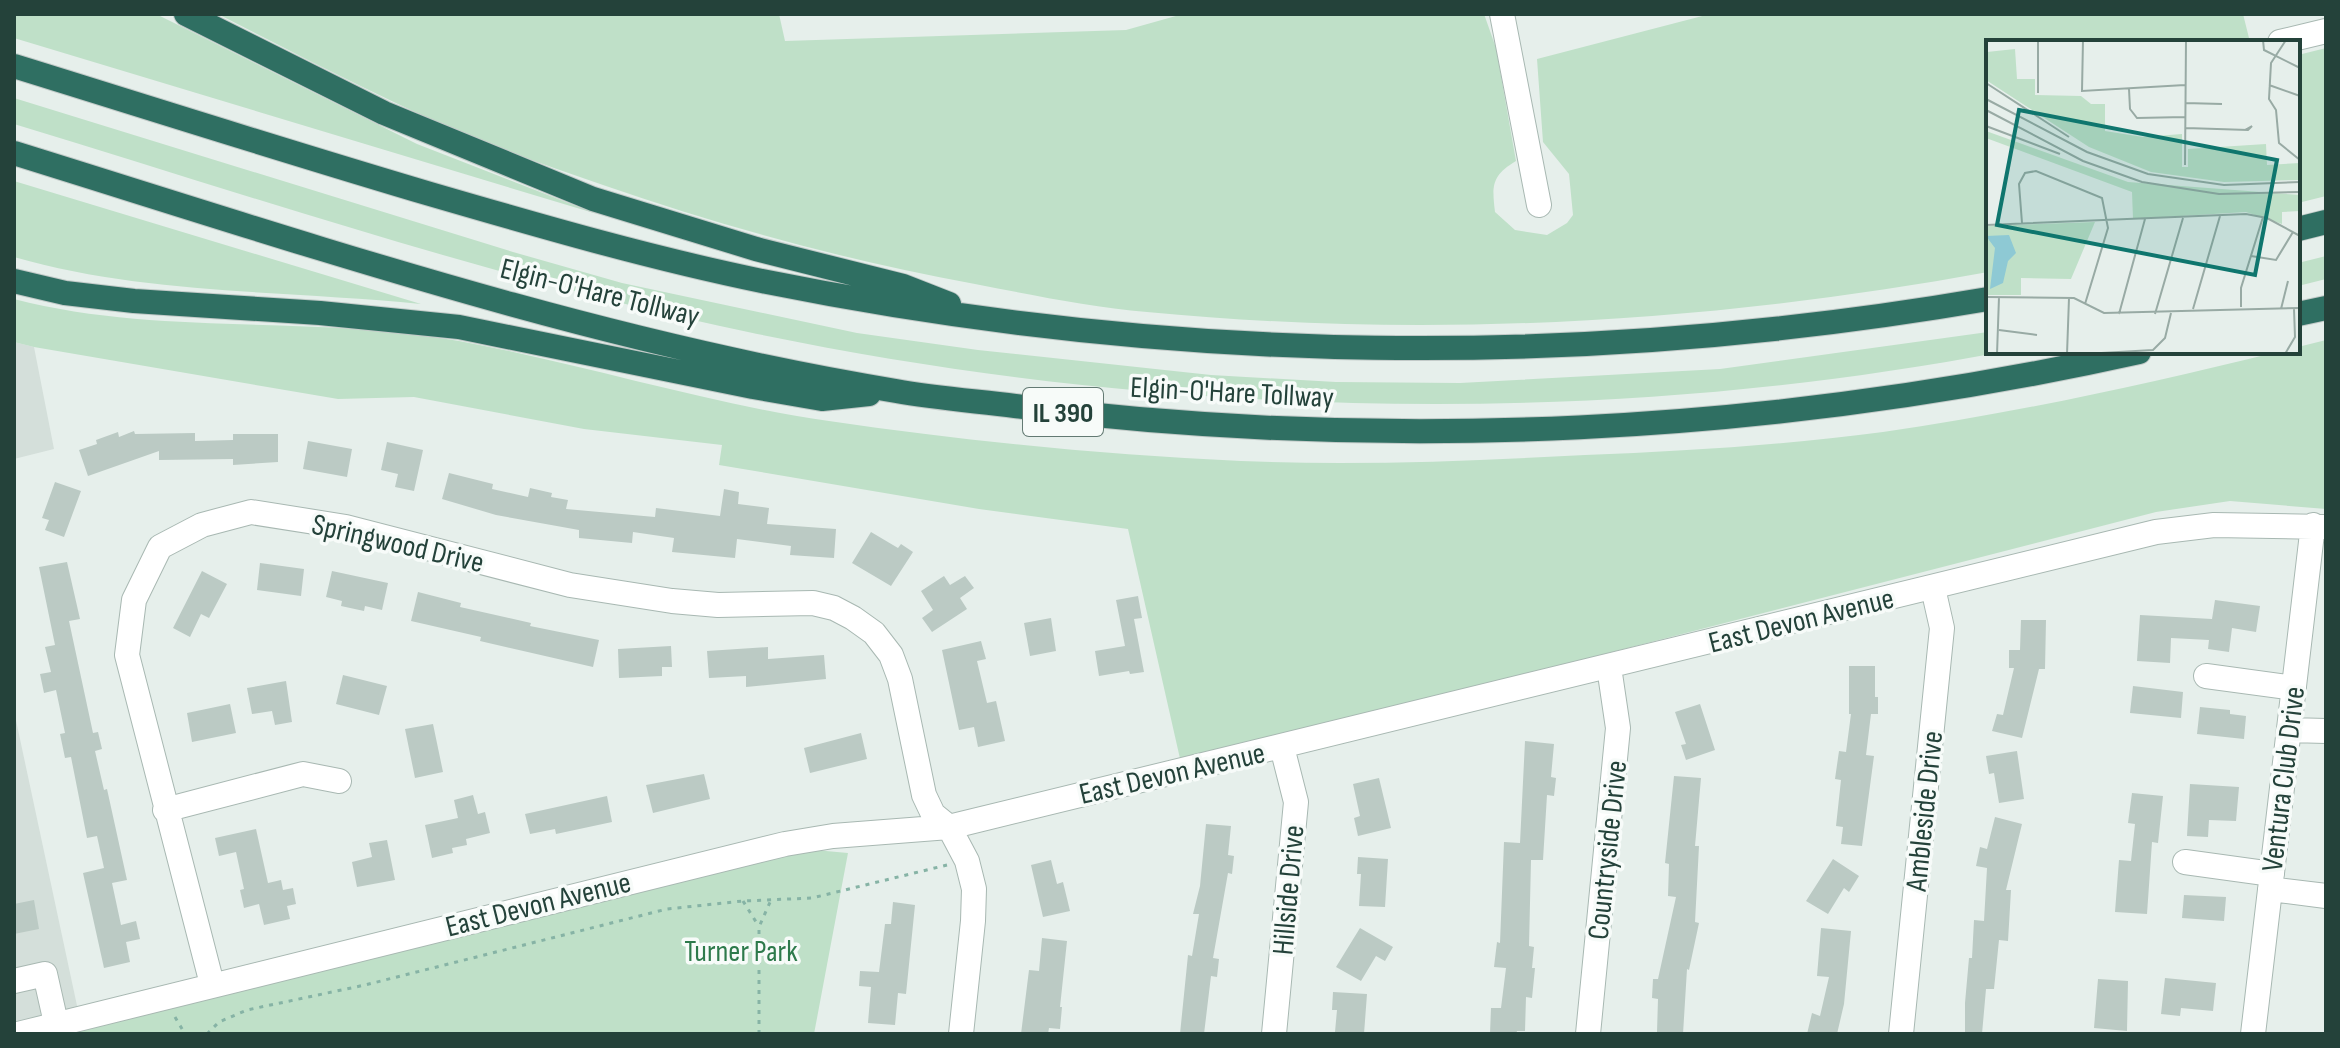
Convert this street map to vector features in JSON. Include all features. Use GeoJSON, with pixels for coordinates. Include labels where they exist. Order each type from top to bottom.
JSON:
{"type":"FeatureCollection","features":[{"type":"Feature","properties":{"kind":"highway"},"geometry":{"type":"LineString","coordinates":[[186,14],[384,113],[593,199],[728,241],[903,286],[988,320]]}},
{"type":"Feature","properties":{"kind":"highway","name":"Elgin-O'Hare Tollway"},"geometry":{"type":"LineString","coordinates":[[14,66],[578,238],[760,281],[988,320],[1114,335],[1235,344],[1462,350],[1688,338],[1802,327],[1986,299]]}},
{"type":"Feature","properties":{"kind":"highway","name":"Elgin-O'Hare Tollway"},"geometry":{"type":"LineString","coordinates":[[14,153],[461,289],[642,338],[897,391],[1091,416],[1191,425],[1415,432],[1643,425],[1891,399],[2044,373],[2130,354]]}},
{"type":"Feature","properties":{"kind":"highway"},"geometry":{"type":"LineString","coordinates":[[2300,228],[2326,222]]}},
{"type":"Feature","properties":{"kind":"highway"},"geometry":{"type":"LineString","coordinates":[[14,281],[65,293],[134,301],[379,318],[459,327],[822,399],[897,391]]}},
{"type":"Feature","properties":{"kind":"highway"},"geometry":{"type":"LineString","coordinates":[[2300,314],[2326,308]]}},
{"type":"Feature","properties":{"kind":"street"},"geometry":{"type":"LineString","coordinates":[[1502,14],[1539,205]]}},
{"type":"Feature","properties":{"kind":"street"},"geometry":{"type":"LineString","coordinates":[[2288,40],[2326,31]]}},
{"type":"Feature","properties":{"kind":"street","name":"Springwood Drive"},"geometry":{"type":"LineString","coordinates":[[212,984],[127,655],[134,600],[160,547],[202,525],[251,512],[346,527],[570,585],[718,605],[813,603],[834,608],[874,633],[891,655],[900,679],[924,795],[933,814],[949,827],[967,861],[974,889],[961,1034]]}},
{"type":"Feature","properties":{"kind":"street","name":"East Devon Avenue"},"geometry":{"type":"LineString","coordinates":[[18,1034],[785,844],[833,836],[949,827],[2156,532],[2214,525],[2320,526]]}},
{"type":"Feature","properties":{"kind":"street","name":"Ventura Club Drive"},"geometry":{"type":"LineString","coordinates":[[2253,1034],[2294,688],[2320,526]]}},
{"type":"Feature","properties":{"kind":"street","name":"Ambleside Drive"},"geometry":{"type":"LineString","coordinates":[[1901,1034],[1942,628],[1933,588]]}},
{"type":"Feature","properties":{"kind":"street","name":"Countryside Drive"},"geometry":{"type":"LineString","coordinates":[[1588,1034],[1617,754],[1618,728],[1609,667]]}},
{"type":"Feature","properties":{"kind":"street"},"geometry":{"type":"LineString","coordinates":[[2206,676],[2294,688]]}},
{"type":"Feature","properties":{"kind":"street"},"geometry":{"type":"LineString","coordinates":[[2289,730],[2326,731]]}},
{"type":"Feature","properties":{"kind":"street","name":"Hillside Drive"},"geometry":{"type":"LineString","coordinates":[[1274,1034],[1296,802],[1282,747]]}},
{"type":"Feature","properties":{"kind":"street"},"geometry":{"type":"LineString","coordinates":[[165,810],[303,774],[339,781]]}},
{"type":"Feature","properties":{"kind":"street"},"geometry":{"type":"LineString","coordinates":[[2185,862],[2326,896]]}},
{"type":"Feature","properties":{"kind":"street"},"geometry":{"type":"LineString","coordinates":[[14,981],[45,974],[56,1023]]}},
{"type":"Feature","properties":{"kind":"path"},"geometry":{"type":"LineString","coordinates":[[207,1034],[219,1022],[247,1010],[365,985],[667,909],[812,898],[967,861]]}},
{"type":"Feature","properties":{"kind":"path"},"geometry":{"type":"LineString","coordinates":[[759,1034],[759,927],[771,900]]}},
{"type":"Feature","properties":{"kind":"path"},"geometry":{"type":"LineString","coordinates":[[743,901],[759,927]]}},
{"type":"Feature","properties":{"kind":"shaded area"},"geometry":{"type":"Polygon","coordinates":[[[14,342],[34,347],[54,449],[14,459],[14,342]]]}},
{"type":"Feature","properties":{"kind":"shaded area"},"geometry":{"type":"Polygon","coordinates":[[[14,711],[79,1015],[14,1030],[14,711]]]}},
{"type":"Feature","properties":{"kind":"green space"},"geometry":{"type":"Polygon","coordinates":[[[14,14],[156,14],[417,144],[597,214],[14,38],[14,14]]]}},
{"type":"Feature","properties":{"kind":"green space"},"geometry":{"type":"Polygon","coordinates":[[[218,14],[779,14],[785,41],[1126,30],[1183,14],[1484,14],[1496,48],[1516,161],[1495,182],[1495,212],[1515,230],[1547,235],[1567,223],[1573,215],[1569,174],[1543,142],[1537,59],[1710,14],[2243,14],[2250,40],[1986,40],[1986,272],[1779,304],[1569,321],[1464,325],[1252,320],[1147,312],[1039,296],[880,265],[787,242],[649,200],[474,138],[377,94],[218,14]]]}},
{"type":"Feature","properties":{"kind":"green space"},"geometry":{"type":"Polygon","coordinates":[[[2326,48],[2326,196],[2300,202],[2300,54],[2326,48]]]}},
{"type":"Feature","properties":{"kind":"green space"},"geometry":{"type":"Polygon","coordinates":[[[14,98],[622,283],[857,333],[978,350],[1211,375],[1336,382],[1460,383],[1720,369],[1986,332],[1986,354],[1990,354],[1846,377],[1690,394],[1532,403],[1374,404],[1216,397],[1059,382],[903,361],[655,311],[470,263],[14,124],[14,98]]]}},
{"type":"Feature","properties":{"kind":"green space"},"geometry":{"type":"Polygon","coordinates":[[[14,181],[421,304],[165,285],[64,269],[14,257],[14,181]]]}},
{"type":"Feature","properties":{"kind":"green space"},"geometry":{"type":"Polygon","coordinates":[[[2326,256],[2326,279],[2300,286],[2300,262],[2326,256]]]}},
{"type":"Feature","properties":{"kind":"green space"},"geometry":{"type":"Polygon","coordinates":[[[14,299],[69,311],[124,318],[348,328],[459,341],[736,404],[932,435],[1138,455],[1241,461],[1370,463],[1697,449],[1846,437],[2081,397],[2268,354],[2300,354],[2300,346],[2326,340],[2326,509],[2230,501],[2156,512],[1181,763],[1128,529],[979,509],[719,465],[722,445],[584,429],[414,397],[338,399],[14,342],[14,299]]]}},
{"type":"Feature","properties":{"kind":"green space","name":"Turner Park"},"geometry":{"type":"Polygon","coordinates":[[[815,850],[848,853],[814,1034],[59,1034],[735,866],[815,850]]]}},
{"type":"Feature","properties":{"kind":"building"},"geometry":{"type":"Polygon","coordinates":[[[134,431],[135,434],[195,433],[195,441],[233,440],[233,434],[278,434],[278,462],[233,465],[233,459],[159,460],[159,451],[88,476],[79,450],[118,432],[119,437],[134,431]]]}},
{"type":"Feature","properties":{"kind":"building"},"geometry":{"type":"Polygon","coordinates":[[[308,441],[352,449],[347,477],[303,469],[308,441]]]}},
{"type":"Feature","properties":{"kind":"building"},"geometry":{"type":"Polygon","coordinates":[[[387,442],[423,450],[414,491],[395,487],[398,474],[381,470],[387,442]]]}},
{"type":"Feature","properties":{"kind":"building"},"geometry":{"type":"Polygon","coordinates":[[[449,473],[493,484],[492,489],[528,497],[530,488],[552,493],[551,497],[568,500],[566,509],[655,517],[656,508],[720,516],[724,489],[739,492],[738,504],[769,508],[767,524],[836,529],[834,558],[790,555],[791,546],[737,539],[735,558],[672,552],[674,538],[633,532],[632,543],[579,538],[579,530],[496,515],[442,499],[449,473]]]}},
{"type":"Feature","properties":{"kind":"building"},"geometry":{"type":"Polygon","coordinates":[[[55,482],[81,491],[64,537],[45,530],[49,520],[42,518],[55,482]]]}},
{"type":"Feature","properties":{"kind":"building"},"geometry":{"type":"Polygon","coordinates":[[[871,532],[898,548],[901,544],[913,552],[891,586],[852,563],[871,532]]]}},
{"type":"Feature","properties":{"kind":"building"},"geometry":{"type":"Polygon","coordinates":[[[67,562],[80,619],[69,621],[93,733],[98,732],[102,749],[95,751],[104,790],[107,789],[127,880],[112,883],[121,925],[136,921],[140,939],[126,942],[130,962],[104,968],[83,873],[104,868],[97,836],[87,838],[71,757],[65,758],[60,734],[65,733],[56,690],[44,693],[40,674],[51,672],[45,647],[55,645],[39,567],[67,562]]]}},
{"type":"Feature","properties":{"kind":"building"},"geometry":{"type":"Polygon","coordinates":[[[260,563],[304,569],[301,596],[257,590],[260,563]]]}},
{"type":"Feature","properties":{"kind":"building"},"geometry":{"type":"Polygon","coordinates":[[[202,571],[227,584],[209,618],[201,614],[190,637],[173,628],[202,571]]]}},
{"type":"Feature","properties":{"kind":"building"},"geometry":{"type":"Polygon","coordinates":[[[332,571],[388,583],[382,610],[365,606],[364,611],[341,606],[342,601],[326,597],[332,571]]]}},
{"type":"Feature","properties":{"kind":"building"},"geometry":{"type":"Polygon","coordinates":[[[944,576],[950,585],[965,576],[974,588],[960,598],[967,609],[932,632],[922,618],[933,610],[921,591],[944,576]]]}},
{"type":"Feature","properties":{"kind":"building"},"geometry":{"type":"Polygon","coordinates":[[[418,592],[461,603],[460,607],[531,623],[530,626],[599,640],[593,667],[480,641],[481,637],[411,621],[418,592]]]}},
{"type":"Feature","properties":{"kind":"building"},"geometry":{"type":"Polygon","coordinates":[[[1138,596],[1142,618],[1134,619],[1144,672],[1099,676],[1095,651],[1125,646],[1116,600],[1138,596]]]}},
{"type":"Feature","properties":{"kind":"building"},"geometry":{"type":"Polygon","coordinates":[[[2215,600],[2260,606],[2256,632],[2232,628],[2229,652],[2208,649],[2209,640],[2171,638],[2170,663],[2137,661],[2140,615],[2212,619],[2215,600]]]}},
{"type":"Feature","properties":{"kind":"building"},"geometry":{"type":"Polygon","coordinates":[[[1051,618],[1056,651],[1030,656],[1024,623],[1051,618]]]}},
{"type":"Feature","properties":{"kind":"building"},"geometry":{"type":"Polygon","coordinates":[[[2021,620],[2046,620],[2045,669],[2039,669],[2022,738],[1992,731],[1997,714],[2003,715],[2014,668],[2009,668],[2009,650],[2020,650],[2021,620]]]}},
{"type":"Feature","properties":{"kind":"building"},"geometry":{"type":"Polygon","coordinates":[[[981,641],[986,659],[977,661],[987,703],[996,701],[1005,741],[978,747],[974,727],[959,730],[942,650],[981,641]]]}},
{"type":"Feature","properties":{"kind":"building"},"geometry":{"type":"Polygon","coordinates":[[[671,646],[672,667],[662,667],[662,676],[619,678],[618,649],[671,646]]]}},
{"type":"Feature","properties":{"kind":"building"},"geometry":{"type":"Polygon","coordinates":[[[768,647],[768,659],[824,655],[826,679],[746,687],[746,676],[709,678],[707,651],[768,647]]]}},
{"type":"Feature","properties":{"kind":"building"},"geometry":{"type":"Polygon","coordinates":[[[1849,666],[1875,666],[1875,697],[1878,697],[1878,714],[1871,714],[1866,755],[1874,756],[1862,846],[1841,844],[1843,827],[1836,826],[1841,780],[1835,779],[1839,751],[1846,752],[1851,714],[1849,666]]]}},
{"type":"Feature","properties":{"kind":"building"},"geometry":{"type":"Polygon","coordinates":[[[343,675],[387,686],[379,715],[336,704],[343,675]]]}},
{"type":"Feature","properties":{"kind":"building"},"geometry":{"type":"Polygon","coordinates":[[[286,681],[292,722],[275,725],[272,711],[252,714],[247,688],[286,681]]]}},
{"type":"Feature","properties":{"kind":"building"},"geometry":{"type":"Polygon","coordinates":[[[2133,686],[2183,692],[2181,718],[2130,713],[2133,686]]]}},
{"type":"Feature","properties":{"kind":"building"},"geometry":{"type":"Polygon","coordinates":[[[230,704],[236,733],[192,742],[187,713],[230,704]]]}},
{"type":"Feature","properties":{"kind":"building"},"geometry":{"type":"Polygon","coordinates":[[[1700,704],[1715,750],[1686,760],[1681,745],[1686,744],[1675,712],[1700,704]]]}},
{"type":"Feature","properties":{"kind":"building"},"geometry":{"type":"Polygon","coordinates":[[[2200,707],[2230,710],[2230,714],[2246,716],[2244,739],[2197,734],[2200,707]]]}},
{"type":"Feature","properties":{"kind":"building"},"geometry":{"type":"Polygon","coordinates":[[[433,724],[443,772],[415,778],[405,729],[433,724]]]}},
{"type":"Feature","properties":{"kind":"building"},"geometry":{"type":"Polygon","coordinates":[[[861,733],[867,759],[810,773],[804,748],[861,733]]]}},
{"type":"Feature","properties":{"kind":"building"},"geometry":{"type":"Polygon","coordinates":[[[1525,741],[1554,744],[1551,777],[1556,778],[1554,796],[1547,795],[1543,860],[1531,860],[1529,946],[1534,947],[1532,968],[1535,968],[1532,998],[1526,997],[1525,1031],[1490,1034],[1491,1008],[1501,1008],[1506,968],[1494,967],[1497,942],[1500,943],[1504,842],[1520,843],[1525,741]]]}},
{"type":"Feature","properties":{"kind":"building"},"geometry":{"type":"Polygon","coordinates":[[[2017,751],[2024,799],[1999,803],[1994,773],[1989,774],[1986,756],[2017,751]]]}},
{"type":"Feature","properties":{"kind":"building"},"geometry":{"type":"Polygon","coordinates":[[[704,774],[710,799],[653,813],[646,785],[704,774]]]}},
{"type":"Feature","properties":{"kind":"building"},"geometry":{"type":"Polygon","coordinates":[[[1674,776],[1701,778],[1695,846],[1699,846],[1695,922],[1699,923],[1687,969],[1683,1034],[1657,1032],[1658,999],[1652,998],[1653,979],[1658,979],[1676,897],[1668,896],[1669,864],[1665,863],[1674,776]]]}},
{"type":"Feature","properties":{"kind":"building"},"geometry":{"type":"Polygon","coordinates":[[[1379,778],[1391,828],[1358,836],[1354,818],[1360,816],[1353,784],[1379,778]]]}},
{"type":"Feature","properties":{"kind":"building"},"geometry":{"type":"Polygon","coordinates":[[[2190,784],[2239,787],[2236,821],[2209,820],[2208,837],[2187,836],[2190,784]]]}},
{"type":"Feature","properties":{"kind":"building"},"geometry":{"type":"Polygon","coordinates":[[[2132,793],[2163,796],[2158,843],[2152,842],[2147,914],[2115,912],[2119,860],[2131,861],[2135,824],[2128,823],[2132,793]]]}},
{"type":"Feature","properties":{"kind":"building"},"geometry":{"type":"Polygon","coordinates":[[[473,795],[478,814],[485,812],[490,833],[466,839],[467,845],[452,848],[453,853],[432,858],[425,825],[458,818],[454,800],[473,795]]]}},
{"type":"Feature","properties":{"kind":"building"},"geometry":{"type":"Polygon","coordinates":[[[607,796],[612,822],[556,834],[555,829],[530,834],[525,814],[607,796]]]}},
{"type":"Feature","properties":{"kind":"building"},"geometry":{"type":"Polygon","coordinates":[[[1995,817],[2022,824],[2006,890],[2011,890],[2008,941],[1999,940],[1994,989],[1986,989],[1982,1034],[1965,1034],[1965,1003],[1974,920],[1984,921],[1987,868],[1976,866],[1980,847],[1987,849],[1995,817]]]}},
{"type":"Feature","properties":{"kind":"building"},"geometry":{"type":"Polygon","coordinates":[[[1206,824],[1231,826],[1228,855],[1234,856],[1232,874],[1228,873],[1213,958],[1219,959],[1217,977],[1211,976],[1204,1034],[1180,1034],[1188,955],[1192,956],[1199,914],[1193,914],[1200,886],[1206,824]]]}},
{"type":"Feature","properties":{"kind":"building"},"geometry":{"type":"Polygon","coordinates":[[[256,829],[268,883],[281,880],[283,890],[293,888],[296,904],[287,906],[290,919],[264,925],[259,904],[244,908],[240,890],[244,889],[236,852],[219,856],[215,838],[256,829]]]}},
{"type":"Feature","properties":{"kind":"building"},"geometry":{"type":"Polygon","coordinates":[[[387,840],[395,880],[357,887],[352,862],[372,857],[369,843],[387,840]]]}},
{"type":"Feature","properties":{"kind":"building"},"geometry":{"type":"Polygon","coordinates":[[[1358,857],[1388,859],[1385,907],[1359,906],[1361,874],[1357,874],[1358,857]]]}},
{"type":"Feature","properties":{"kind":"building"},"geometry":{"type":"Polygon","coordinates":[[[1833,859],[1859,876],[1849,892],[1844,888],[1828,914],[1806,901],[1833,859]]]}},
{"type":"Feature","properties":{"kind":"building"},"geometry":{"type":"Polygon","coordinates":[[[1051,860],[1057,884],[1063,882],[1070,911],[1043,917],[1031,865],[1051,860]]]}},
{"type":"Feature","properties":{"kind":"building"},"geometry":{"type":"Polygon","coordinates":[[[2184,895],[2226,897],[2224,921],[2182,918],[2184,895]]]}},
{"type":"Feature","properties":{"kind":"building"},"geometry":{"type":"Polygon","coordinates":[[[34,900],[39,929],[14,934],[14,904],[34,900]]]}},
{"type":"Feature","properties":{"kind":"building"},"geometry":{"type":"Polygon","coordinates":[[[893,902],[915,905],[906,994],[898,993],[895,1025],[868,1023],[871,987],[859,986],[860,971],[879,972],[885,924],[891,924],[893,902]]]}},
{"type":"Feature","properties":{"kind":"building"},"geometry":{"type":"Polygon","coordinates":[[[1360,928],[1393,947],[1385,961],[1376,956],[1361,981],[1336,967],[1360,928]]]}},
{"type":"Feature","properties":{"kind":"building"},"geometry":{"type":"Polygon","coordinates":[[[1821,928],[1851,931],[1844,1004],[1837,1034],[1807,1034],[1812,1013],[1820,1016],[1829,977],[1817,976],[1821,928]]]}},
{"type":"Feature","properties":{"kind":"building"},"geometry":{"type":"Polygon","coordinates":[[[1042,938],[1067,941],[1060,1029],[1049,1028],[1048,1034],[1021,1034],[1029,970],[1039,971],[1042,938]]]}},
{"type":"Feature","properties":{"kind":"building"},"geometry":{"type":"Polygon","coordinates":[[[2165,978],[2216,983],[2213,1011],[2181,1008],[2180,1016],[2161,1014],[2165,978]]]}},
{"type":"Feature","properties":{"kind":"building"},"geometry":{"type":"Polygon","coordinates":[[[2098,979],[2128,981],[2127,1031],[2094,1028],[2098,979]]]}},
{"type":"Feature","properties":{"kind":"building"},"geometry":{"type":"Polygon","coordinates":[[[1333,992],[1367,994],[1364,1034],[1335,1032],[1337,1010],[1332,1010],[1333,992]]]}}]}
